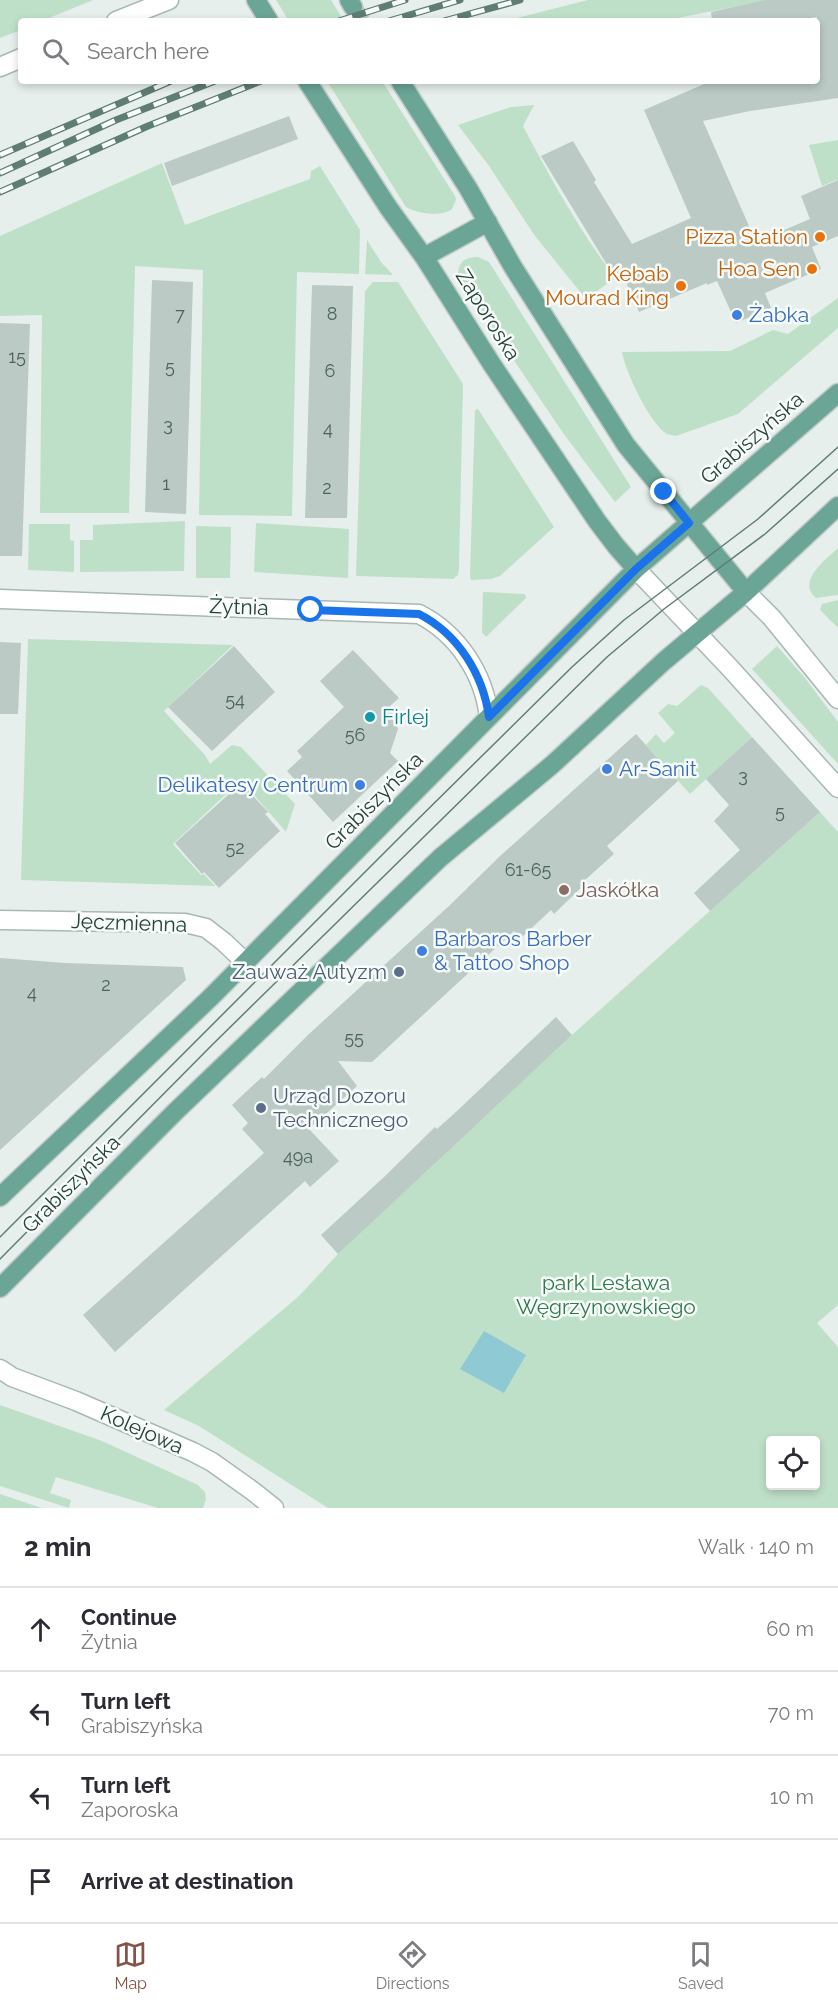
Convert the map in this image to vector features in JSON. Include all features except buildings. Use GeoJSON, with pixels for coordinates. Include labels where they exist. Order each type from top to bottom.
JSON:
{"type":"FeatureCollection","features":[{"type":"Feature","properties":{"kind":"main road"},"geometry":{"type":"LineString","coordinates":[[256,0],[267,18]]}},
{"type":"Feature","properties":{"kind":"main road","name":"Zaporoska"},"geometry":{"type":"LineString","coordinates":[[309,84],[388,207],[424,257],[490,363],[597,521],[636,569]]}},
{"type":"Feature","properties":{"kind":"main road"},"geometry":{"type":"LineString","coordinates":[[402,84],[488,222],[513,267],[626,445],[746,592]]}},
{"type":"Feature","properties":{"kind":"main road"},"geometry":{"type":"LineString","coordinates":[[424,257],[488,222]]}},
{"type":"Feature","properties":{"kind":"main road","name":"Grabiszyńska"},"geometry":{"type":"LineString","coordinates":[[0,1197],[210,998],[636,569],[838,393]]}},
{"type":"Feature","properties":{"kind":"main road","name":"Grabiszyńska"},"geometry":{"type":"LineString","coordinates":[[0,1288],[175,1112],[440,858],[518,795],[697,633],[746,592],[838,506]]}},
{"type":"Feature","properties":{"kind":"street"},"geometry":{"type":"LineString","coordinates":[[124,18],[169,0]]}},
{"type":"Feature","properties":{"kind":"street"},"geometry":{"type":"LineString","coordinates":[[0,67],[18,59]]}},
{"type":"Feature","properties":{"kind":"street"},"geometry":{"type":"LineString","coordinates":[[636,569],[723,660],[838,788]]}},
{"type":"Feature","properties":{"kind":"street"},"geometry":{"type":"LineString","coordinates":[[746,592],[772,618],[838,699]]}},
{"type":"Feature","properties":{"kind":"street","name":"Żytnia"},"geometry":{"type":"LineString","coordinates":[[0,599],[419,614],[432,620],[459,646],[477,674],[487,702],[489,717]]}},
{"type":"Feature","properties":{"kind":"street","name":"Jęczmienna"},"geometry":{"type":"LineString","coordinates":[[0,920],[185,923],[206,928],[245,962]]}},
{"type":"Feature","properties":{"kind":"street","name":"Kolejowa"},"geometry":{"type":"LineString","coordinates":[[0,1369],[12,1377],[76,1401],[193,1452],[212,1462],[254,1491],[274,1508]]}},
{"type":"Feature","properties":{"kind":"green space"},"geometry":{"type":"Polygon","coordinates":[[[0,0],[93,0],[49,18],[18,18],[18,31],[0,38],[0,0]]]}},
{"type":"Feature","properties":{"kind":"green space"},"geometry":{"type":"Polygon","coordinates":[[[276,0],[331,0],[342,18],[287,18],[276,0]]]}},
{"type":"Feature","properties":{"kind":"green space"},"geometry":{"type":"Polygon","coordinates":[[[588,0],[769,0],[677,18],[517,18],[588,0]]]}},
{"type":"Feature","properties":{"kind":"green space"},"geometry":{"type":"Polygon","coordinates":[[[329,84],[384,84],[456,200],[452,209],[442,213],[429,214],[406,207],[329,84]]]}},
{"type":"Feature","properties":{"kind":"green space"},"geometry":{"type":"Polygon","coordinates":[[[534,105],[523,126],[566,204],[615,278],[586,299],[535,236],[489,166],[458,125],[511,107],[534,105]]]}},
{"type":"Feature","properties":{"kind":"green space"},"geometry":{"type":"Polygon","coordinates":[[[838,140],[838,183],[836,180],[822,186],[809,145],[838,140]]]}},
{"type":"Feature","properties":{"kind":"green space"},"geometry":{"type":"Polygon","coordinates":[[[162,163],[185,225],[310,179],[311,171],[320,166],[360,230],[359,274],[297,272],[292,516],[199,515],[203,270],[135,266],[129,513],[40,513],[42,315],[0,316],[0,236],[162,163]]]}},
{"type":"Feature","properties":{"kind":"green space"},"geometry":{"type":"Polygon","coordinates":[[[367,240],[381,262],[393,275],[365,274],[367,240]]]}},
{"type":"Feature","properties":{"kind":"green space"},"geometry":{"type":"Polygon","coordinates":[[[478,257],[489,262],[631,487],[615,502],[563,433],[459,279],[462,262],[468,258],[478,257]]]}},
{"type":"Feature","properties":{"kind":"green space"},"geometry":{"type":"Polygon","coordinates":[[[373,282],[398,282],[463,384],[459,568],[458,575],[453,579],[356,576],[365,291],[373,282]]]}},
{"type":"Feature","properties":{"kind":"green space"},"geometry":{"type":"Polygon","coordinates":[[[838,298],[838,328],[738,414],[676,436],[667,434],[653,420],[633,384],[624,361],[622,352],[730,351],[773,330],[788,334],[838,298]]]}},
{"type":"Feature","properties":{"kind":"green space"},"geometry":{"type":"Polygon","coordinates":[[[478,409],[554,527],[500,576],[471,580],[475,410],[478,409]]]}},
{"type":"Feature","properties":{"kind":"green space"},"geometry":{"type":"Polygon","coordinates":[[[185,521],[184,571],[80,572],[80,540],[93,540],[93,525],[185,521]]]}},
{"type":"Feature","properties":{"kind":"green space"},"geometry":{"type":"Polygon","coordinates":[[[256,523],[349,529],[348,578],[254,572],[256,523]]]}},
{"type":"Feature","properties":{"kind":"green space"},"geometry":{"type":"Polygon","coordinates":[[[29,524],[70,524],[70,540],[74,541],[74,572],[28,570],[29,524]]]}},
{"type":"Feature","properties":{"kind":"green space"},"geometry":{"type":"Polygon","coordinates":[[[196,526],[231,527],[230,578],[196,578],[196,526]]]}},
{"type":"Feature","properties":{"kind":"green space"},"geometry":{"type":"Polygon","coordinates":[[[838,548],[838,595],[816,598],[809,585],[811,578],[820,564],[838,548]]]}},
{"type":"Feature","properties":{"kind":"green space"},"geometry":{"type":"Polygon","coordinates":[[[483,592],[525,594],[526,598],[486,637],[482,632],[483,592]]]}},
{"type":"Feature","properties":{"kind":"green space"},"geometry":{"type":"Polygon","coordinates":[[[838,600],[838,628],[820,610],[822,604],[838,600]]]}},
{"type":"Feature","properties":{"kind":"green space"},"geometry":{"type":"Polygon","coordinates":[[[28,639],[233,645],[164,711],[205,755],[210,764],[232,745],[241,747],[295,804],[286,832],[241,780],[173,844],[201,875],[204,874],[215,886],[21,880],[28,639]]]}},
{"type":"Feature","properties":{"kind":"green space"},"geometry":{"type":"Polygon","coordinates":[[[777,646],[805,678],[838,722],[838,764],[752,669],[777,646]]]}},
{"type":"Feature","properties":{"kind":"green space"},"geometry":{"type":"Polygon","coordinates":[[[701,685],[708,688],[752,737],[690,794],[646,745],[656,734],[664,743],[675,733],[658,713],[668,704],[677,706],[701,685]]]}},
{"type":"Feature","properties":{"kind":"green space","name":"park Lesława Węgrzynowskiego"},"geometry":{"type":"Polygon","coordinates":[[[820,812],[838,832],[838,1305],[817,1323],[838,1347],[838,1508],[328,1508],[199,1426],[164,1410],[299,1296],[338,1254],[572,1035],[820,812]]]}},
{"type":"Feature","properties":{"kind":"green space"},"geometry":{"type":"Polygon","coordinates":[[[0,1405],[102,1441],[198,1485],[205,1492],[206,1499],[203,1508],[158,1508],[56,1477],[50,1493],[71,1500],[69,1508],[0,1486],[0,1405]]]}},
{"type":"Feature","properties":{"kind":"green space"},"geometry":{"type":"Polygon","coordinates":[[[0,1494],[42,1508],[0,1508],[0,1494]]]}},
{"type":"Feature","properties":{"kind":"water"},"geometry":{"type":"Polygon","coordinates":[[[484,1331],[526,1355],[504,1393],[460,1369],[484,1331]]]}},
{"type":"Feature","properties":{"kind":"tunnel"},"geometry":{"type":"LineString","coordinates":[[353,7],[360,18]]}},
{"type":"Feature","properties":{"kind":"tram line"},"geometry":{"type":"LineString","coordinates":[[0,1237],[572,667],[624,620],[758,519],[838,447]]}},
{"type":"Feature","properties":{"kind":"tram line"},"geometry":{"type":"LineString","coordinates":[[0,1259],[212,1045],[607,657],[664,609],[765,534],[838,469]]}},
{"type":"Feature","properties":{"kind":"railway"},"geometry":{"type":"LineString","coordinates":[[348,18],[405,0]]}},
{"type":"Feature","properties":{"kind":"railway"},"geometry":{"type":"LineString","coordinates":[[399,18],[460,0]]}},
{"type":"Feature","properties":{"kind":"railway"},"geometry":{"type":"LineString","coordinates":[[455,18],[520,0]]}},
{"type":"Feature","properties":{"kind":"railway"},"geometry":{"type":"LineString","coordinates":[[0,155],[164,84]]}},
{"type":"Feature","properties":{"kind":"railway"},"geometry":{"type":"LineString","coordinates":[[0,173],[116,120],[207,84]]}},
{"type":"Feature","properties":{"kind":"railway"},"geometry":{"type":"LineString","coordinates":[[0,192],[148,126],[253,84]]}},
{"type":"Feature","properties":{"kind":"place","name":"Pizza Station"},"geometry":{"type":"Point","coordinates":[820,237]}},
{"type":"Feature","properties":{"kind":"place","name":"Hoa Sen"},"geometry":{"type":"Point","coordinates":[812,269]}},
{"type":"Feature","properties":{"kind":"place","name":"Kebab Mourad King"},"geometry":{"type":"Point","coordinates":[681,286]}},
{"type":"Feature","properties":{"kind":"place","name":"Żabka"},"geometry":{"type":"Point","coordinates":[737,315]}},
{"type":"Feature","properties":{"kind":"place","name":"Firlej"},"geometry":{"type":"Point","coordinates":[370,717]}},
{"type":"Feature","properties":{"kind":"place","name":"Ar-Sanit"},"geometry":{"type":"Point","coordinates":[607,769]}},
{"type":"Feature","properties":{"kind":"place","name":"Delikatesy Centrum"},"geometry":{"type":"Point","coordinates":[360,785]}},
{"type":"Feature","properties":{"kind":"place","name":"Jaskółka"},"geometry":{"type":"Point","coordinates":[564,890]}},
{"type":"Feature","properties":{"kind":"place","name":"Barbaros Barber & Tattoo Shop"},"geometry":{"type":"Point","coordinates":[422,951]}},
{"type":"Feature","properties":{"kind":"place","name":"Zauważ Autyzm"},"geometry":{"type":"Point","coordinates":[399,972]}},
{"type":"Feature","properties":{"kind":"place","name":"Urząd Dozoru Technicznego"},"geometry":{"type":"Point","coordinates":[261,1108]}},
{"type":"Feature","properties":{"kind":"route"},"geometry":{"type":"LineString","coordinates":[[311,610],[419,614],[432,620],[459,646],[472,664],[487,702],[489,717],[603,601],[689,523],[664,492]]}}]}
